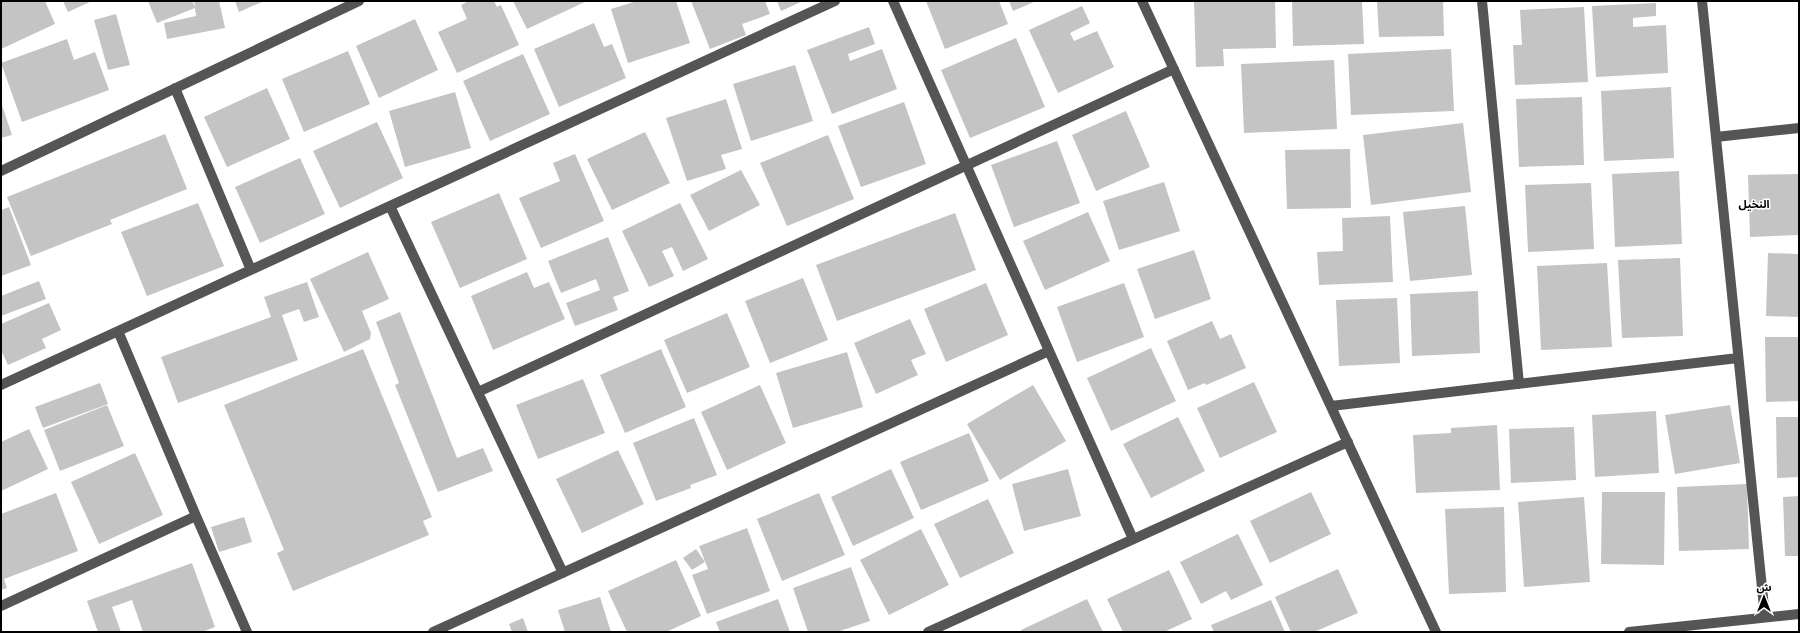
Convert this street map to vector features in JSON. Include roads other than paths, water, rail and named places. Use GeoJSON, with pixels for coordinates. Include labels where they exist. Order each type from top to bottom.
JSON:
{"type":"FeatureCollection","features":[{"type":"Feature","properties":{"kind":"street"},"geometry":{"type":"LineString","coordinates":[[1,171],[359,1]]}},
{"type":"Feature","properties":{"kind":"street"},"geometry":{"type":"LineString","coordinates":[[1,385],[835,1]]}},
{"type":"Feature","properties":{"kind":"street"},"geometry":{"type":"LineString","coordinates":[[893,1],[1133,539]]}},
{"type":"Feature","properties":{"kind":"street"},"geometry":{"type":"LineString","coordinates":[[1142,1],[1436,632]]}},
{"type":"Feature","properties":{"kind":"street"},"geometry":{"type":"LineString","coordinates":[[1482,1],[1519,384]]}},
{"type":"Feature","properties":{"kind":"street"},"geometry":{"type":"LineString","coordinates":[[1702,1],[1765,617]]}},
{"type":"Feature","properties":{"kind":"street"},"geometry":{"type":"LineString","coordinates":[[478,392],[1174,69]]}},
{"type":"Feature","properties":{"kind":"street"},"geometry":{"type":"LineString","coordinates":[[175,88],[251,270]]}},
{"type":"Feature","properties":{"kind":"street"},"geometry":{"type":"LineString","coordinates":[[1716,137],[1799,128]]}},
{"type":"Feature","properties":{"kind":"street"},"geometry":{"type":"LineString","coordinates":[[390,206],[563,573]]}},
{"type":"Feature","properties":{"kind":"street"},"geometry":{"type":"LineString","coordinates":[[118,331],[247,632]]}},
{"type":"Feature","properties":{"kind":"street"},"geometry":{"type":"LineString","coordinates":[[433,632],[1049,351]]}},
{"type":"Feature","properties":{"kind":"street"},"geometry":{"type":"LineString","coordinates":[[1331,406],[1738,358]]}},
{"type":"Feature","properties":{"kind":"street"},"geometry":{"type":"LineString","coordinates":[[928,632],[1348,442]]}},
{"type":"Feature","properties":{"kind":"street"},"geometry":{"type":"LineString","coordinates":[[1,606],[196,516]]}},
{"type":"Feature","properties":{"kind":"street"},"geometry":{"type":"LineString","coordinates":[[1629,632],[1688,629],[1765,617],[1799,614]]}},
{"type":"Feature","properties":{"kind":"district","name":"النخيل"},"geometry":{"type":"Point","coordinates":[1754,204]}}]}
